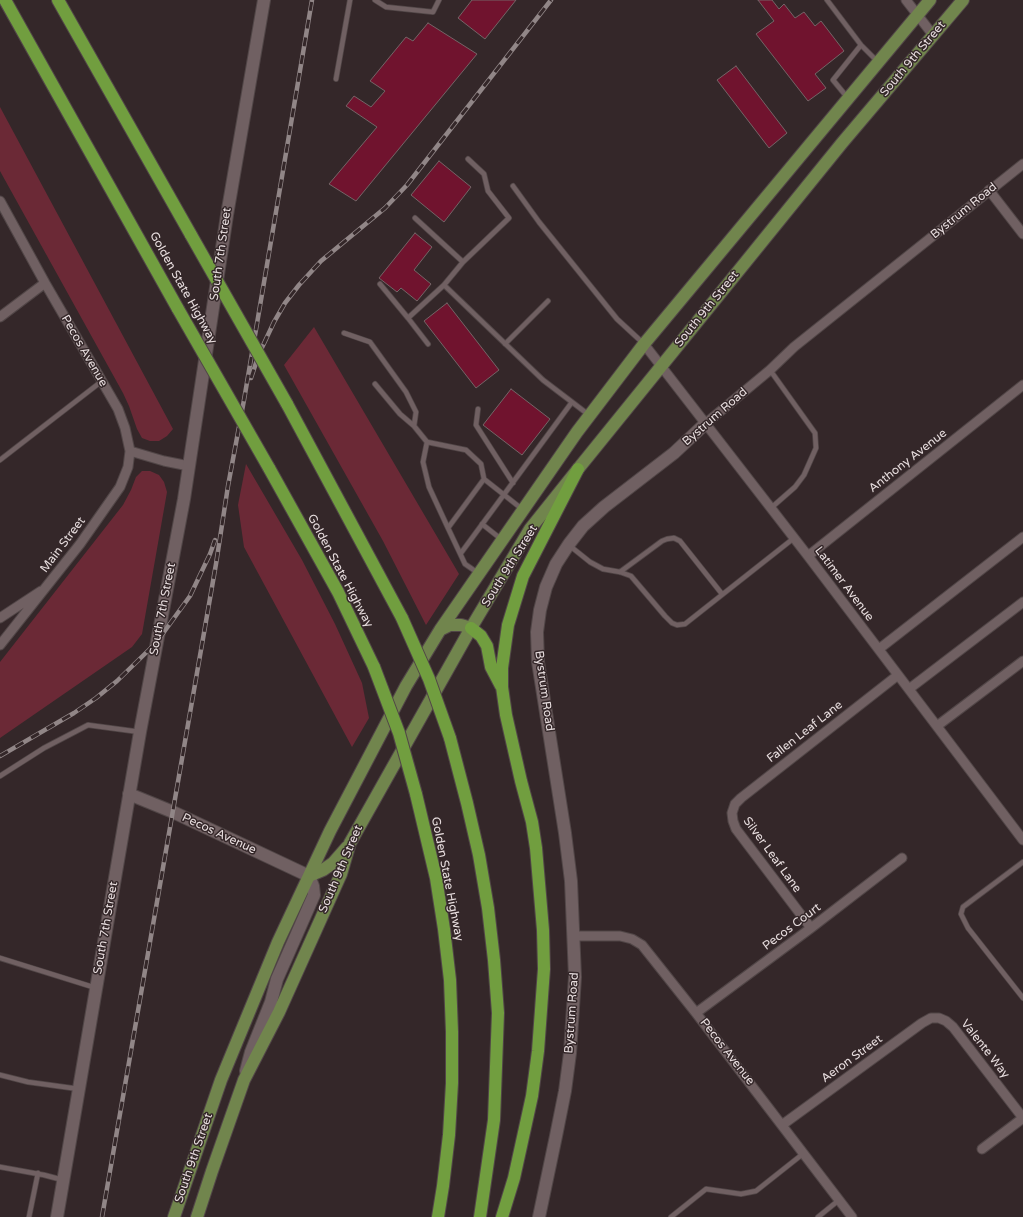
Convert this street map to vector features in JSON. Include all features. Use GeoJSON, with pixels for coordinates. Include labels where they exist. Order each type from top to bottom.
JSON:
{"type":"FeatureCollection","features":[{"type":"Feature","properties":{"kind":"highway","name":"Golden State Highway"},"geometry":{"type":"LineString","coordinates":[[5,0],[338,592],[374,667],[399,733],[416,794],[437,885],[444,928],[450,987],[452,1083],[449,1135],[438,1217]]}},
{"type":"Feature","properties":{"kind":"highway"},"geometry":{"type":"LineString","coordinates":[[58,0],[287,404],[402,618],[429,679],[450,738],[479,855],[488,908],[498,1013],[494,1120],[480,1217]]}},
{"type":"Feature","properties":{"kind":"highway"},"geometry":{"type":"LineString","coordinates":[[502,1217],[514,1178],[532,1096],[538,1051],[544,970],[543,923],[536,848],[532,822],[506,715],[502,687],[502,668],[508,625],[523,576],[578,469]]}},
{"type":"Feature","properties":{"kind":"highway"},"geometry":{"type":"LineString","coordinates":[[471,628],[481,636],[487,646],[491,667],[502,687]]}},
{"type":"Feature","properties":{"kind":"main road","name":"South 9th Street"},"geometry":{"type":"LineString","coordinates":[[174,1217],[221,1080],[278,942],[330,831],[406,686],[440,630],[589,415],[644,344],[930,0]]}},
{"type":"Feature","properties":{"kind":"main road","name":"South 9th Street"},"geometry":{"type":"LineString","coordinates":[[196,1217],[244,1080],[279,1012],[341,874],[350,843],[471,628],[530,529],[660,366],[842,143],[963,0]]}},
{"type":"Feature","properties":{"kind":"main road"},"geometry":{"type":"LineString","coordinates":[[440,630],[450,625],[461,625],[471,628]]}},
{"type":"Feature","properties":{"kind":"main road"},"geometry":{"type":"LineString","coordinates":[[309,876],[334,863],[350,843]]}},
{"type":"Feature","properties":{"kind":"street","name":"South 7th Street"},"geometry":{"type":"LineString","coordinates":[[57,1217],[129,794],[184,499],[227,214],[264,0]]}},
{"type":"Feature","properties":{"kind":"street"},"geometry":{"type":"LineString","coordinates":[[906,0],[933,35]]}},
{"type":"Feature","properties":{"kind":"street","name":"Bystrum Road"},"geometry":{"type":"LineString","coordinates":[[538,1217],[556,1136],[570,1053],[575,977],[571,881],[565,833],[538,662],[540,610],[546,587],[556,564],[583,526],[604,508],[674,453],[770,370],[794,347],[1023,164]]}},
{"type":"Feature","properties":{"kind":"street"},"geometry":{"type":"LineString","coordinates":[[989,190],[1023,234]]}},
{"type":"Feature","properties":{"kind":"street","name":"Pecos Avenue"},"geometry":{"type":"LineString","coordinates":[[0,201],[45,283],[118,409],[125,428],[130,451]]}},
{"type":"Feature","properties":{"kind":"street"},"geometry":{"type":"LineString","coordinates":[[0,318],[45,283]]}},
{"type":"Feature","properties":{"kind":"street","name":"Latimer Avenue"},"geometry":{"type":"LineString","coordinates":[[644,344],[808,556],[1023,840]]}},
{"type":"Feature","properties":{"kind":"street","name":"Anthony Avenue"},"geometry":{"type":"LineString","coordinates":[[808,556],[1023,385]]}},
{"type":"Feature","properties":{"kind":"street"},"geometry":{"type":"LineString","coordinates":[[130,451],[188,466]]}},
{"type":"Feature","properties":{"kind":"street","name":"Main Street"},"geometry":{"type":"LineString","coordinates":[[0,645],[80,544],[120,487],[128,467],[130,451]]}},
{"type":"Feature","properties":{"kind":"street"},"geometry":{"type":"LineString","coordinates":[[879,649],[1023,537]]}},
{"type":"Feature","properties":{"kind":"street"},"geometry":{"type":"LineString","coordinates":[[0,618],[48,586]]}},
{"type":"Feature","properties":{"kind":"street"},"geometry":{"type":"LineString","coordinates":[[909,689],[1023,602]]}},
{"type":"Feature","properties":{"kind":"street"},"geometry":{"type":"LineString","coordinates":[[937,726],[1023,661]]}},
{"type":"Feature","properties":{"kind":"street","name":"Fallen Leaf Lane"},"geometry":{"type":"LineString","coordinates":[[732,813],[735,804],[741,798],[898,675]]}},
{"type":"Feature","properties":{"kind":"street","name":"Pecos Avenue"},"geometry":{"type":"LineString","coordinates":[[129,794],[173,812],[309,876]]}},
{"type":"Feature","properties":{"kind":"street","name":"Silver Leaf Lane"},"geometry":{"type":"LineString","coordinates":[[732,813],[736,829],[811,928]]}},
{"type":"Feature","properties":{"kind":"street","name":"Pecos Court"},"geometry":{"type":"LineString","coordinates":[[696,1013],[811,928],[902,858]]}},
{"type":"Feature","properties":{"kind":"street"},"geometry":{"type":"LineString","coordinates":[[244,1080],[251,1052],[272,1002],[277,979],[314,895],[313,886],[309,876]]}},
{"type":"Feature","properties":{"kind":"street","name":"Pecos Avenue"},"geometry":{"type":"LineString","coordinates":[[574,936],[620,936],[632,939],[642,946],[696,1013],[852,1217]]}},
{"type":"Feature","properties":{"kind":"street","name":"Aeron Street"},"geometry":{"type":"LineString","coordinates":[[782,1125],[922,1023],[931,1018],[939,1018]]}},
{"type":"Feature","properties":{"kind":"street","name":"Valente Way"},"geometry":{"type":"LineString","coordinates":[[939,1018],[946,1020],[953,1027],[1023,1118]]}},
{"type":"Feature","properties":{"kind":"street"},"geometry":{"type":"LineString","coordinates":[[982,1149],[1023,1118]]}},
{"type":"Feature","properties":{"kind":"lane"},"geometry":{"type":"LineString","coordinates":[[336,79],[350,0]]}},
{"type":"Feature","properties":{"kind":"lane"},"geometry":{"type":"LineString","coordinates":[[375,0],[386,8],[433,12],[439,0]]}},
{"type":"Feature","properties":{"kind":"lane"},"geometry":{"type":"LineString","coordinates":[[828,0],[861,45],[878,62]]}},
{"type":"Feature","properties":{"kind":"lane"},"geometry":{"type":"LineString","coordinates":[[848,99],[833,80],[861,45]]}},
{"type":"Feature","properties":{"kind":"lane"},"geometry":{"type":"LineString","coordinates":[[408,318],[444,285],[464,262],[509,218],[488,191],[484,174],[468,159]]}},
{"type":"Feature","properties":{"kind":"lane"},"geometry":{"type":"LineString","coordinates":[[513,186],[539,222],[617,319],[644,344]]}},
{"type":"Feature","properties":{"kind":"lane"},"geometry":{"type":"LineString","coordinates":[[415,218],[464,262]]}},
{"type":"Feature","properties":{"kind":"lane"},"geometry":{"type":"LineString","coordinates":[[380,284],[428,344]]}},
{"type":"Feature","properties":{"kind":"lane"},"geometry":{"type":"LineString","coordinates":[[444,285],[543,380],[589,415]]}},
{"type":"Feature","properties":{"kind":"lane"},"geometry":{"type":"LineString","coordinates":[[505,344],[548,301]]}},
{"type":"Feature","properties":{"kind":"lane"},"geometry":{"type":"LineString","coordinates":[[344,333],[370,342],[406,392],[416,412],[414,426]]}},
{"type":"Feature","properties":{"kind":"lane"},"geometry":{"type":"LineString","coordinates":[[770,370],[815,433],[816,448],[804,475],[792,490],[771,508]]}},
{"type":"Feature","properties":{"kind":"lane"},"geometry":{"type":"LineString","coordinates":[[0,460],[102,381]]}},
{"type":"Feature","properties":{"kind":"lane"},"geometry":{"type":"LineString","coordinates":[[375,384],[400,414],[414,426],[427,442],[466,450],[481,464],[484,479],[523,510]]}},
{"type":"Feature","properties":{"kind":"lane"},"geometry":{"type":"LineString","coordinates":[[461,553],[572,402]]}},
{"type":"Feature","properties":{"kind":"lane"},"geometry":{"type":"LineString","coordinates":[[478,409],[476,425],[513,483]]}},
{"type":"Feature","properties":{"kind":"lane"},"geometry":{"type":"LineString","coordinates":[[427,442],[424,462],[429,487],[465,564],[479,574]]}},
{"type":"Feature","properties":{"kind":"lane"},"geometry":{"type":"LineString","coordinates":[[448,528],[484,479]]}},
{"type":"Feature","properties":{"kind":"lane"},"geometry":{"type":"LineString","coordinates":[[482,524],[503,540]]}},
{"type":"Feature","properties":{"kind":"lane"},"geometry":{"type":"LineString","coordinates":[[620,572],[662,541],[674,538],[680,541],[722,594]]}},
{"type":"Feature","properties":{"kind":"lane"},"geometry":{"type":"LineString","coordinates":[[569,544],[590,562],[603,569],[620,572],[631,576],[665,616],[672,623],[677,625],[685,624],[794,538]]}},
{"type":"Feature","properties":{"kind":"lane"},"geometry":{"type":"LineString","coordinates":[[0,776],[44,748],[88,725],[140,732]]}},
{"type":"Feature","properties":{"kind":"lane"},"geometry":{"type":"LineString","coordinates":[[1023,862],[963,907],[961,914],[968,928],[1023,998]]}},
{"type":"Feature","properties":{"kind":"lane"},"geometry":{"type":"LineString","coordinates":[[0,958],[96,988]]}},
{"type":"Feature","properties":{"kind":"lane"},"geometry":{"type":"LineString","coordinates":[[0,1075],[28,1082],[79,1089]]}},
{"type":"Feature","properties":{"kind":"lane"},"geometry":{"type":"LineString","coordinates":[[671,1217],[706,1189],[741,1194],[756,1191],[804,1153]]}},
{"type":"Feature","properties":{"kind":"lane"},"geometry":{"type":"LineString","coordinates":[[0,1167],[38,1173],[63,1180]]}},
{"type":"Feature","properties":{"kind":"lane"},"geometry":{"type":"LineString","coordinates":[[29,1217],[38,1173]]}},
{"type":"Feature","properties":{"kind":"lane"},"geometry":{"type":"LineString","coordinates":[[818,1217],[839,1200]]}},
{"type":"Feature","properties":{"kind":"shaded area"},"geometry":{"type":"Polygon","coordinates":[[[0,107],[173,429],[167,436],[159,441],[150,441],[142,438],[123,393],[0,171],[0,107]]]}},
{"type":"Feature","properties":{"kind":"shaded area"},"geometry":{"type":"Polygon","coordinates":[[[314,327],[459,574],[426,625],[383,541],[284,365],[314,327]]]}},
{"type":"Feature","properties":{"kind":"shaded area"},"geometry":{"type":"Polygon","coordinates":[[[246,464],[302,560],[335,624],[362,683],[369,718],[352,747],[244,547],[238,505],[246,464]]]}},
{"type":"Feature","properties":{"kind":"shaded area"},"geometry":{"type":"Polygon","coordinates":[[[142,471],[150,471],[159,475],[164,482],[167,492],[142,634],[132,647],[0,738],[0,662],[123,505],[136,477],[142,471]]]}},
{"type":"Feature","properties":{"kind":"building"},"geometry":{"type":"Polygon","coordinates":[[[472,0],[516,0],[485,39],[458,18],[472,0]]]}},
{"type":"Feature","properties":{"kind":"building"},"geometry":{"type":"Polygon","coordinates":[[[758,0],[772,0],[779,9],[784,4],[795,18],[804,12],[815,26],[821,21],[844,51],[815,74],[826,88],[808,101],[756,34],[774,21],[758,0]]]}},
{"type":"Feature","properties":{"kind":"building"},"geometry":{"type":"Polygon","coordinates":[[[428,23],[477,54],[356,201],[329,184],[377,127],[346,106],[354,96],[371,107],[385,91],[370,81],[406,37],[413,41],[428,23]]]}},
{"type":"Feature","properties":{"kind":"building"},"geometry":{"type":"Polygon","coordinates":[[[736,66],[787,133],[769,148],[717,80],[736,66]]]}},
{"type":"Feature","properties":{"kind":"building"},"geometry":{"type":"Polygon","coordinates":[[[439,161],[471,187],[444,222],[411,195],[439,161]]]}},
{"type":"Feature","properties":{"kind":"building"},"geometry":{"type":"Polygon","coordinates":[[[415,233],[432,247],[414,270],[431,284],[417,301],[401,288],[397,292],[379,278],[415,233]]]}},
{"type":"Feature","properties":{"kind":"building"},"geometry":{"type":"Polygon","coordinates":[[[447,303],[499,370],[476,388],[424,321],[447,303]]]}},
{"type":"Feature","properties":{"kind":"building"},"geometry":{"type":"Polygon","coordinates":[[[511,389],[550,419],[522,455],[483,425],[511,389]]]}},
{"type":"Feature","properties":{"kind":"railway"},"geometry":{"type":"LineString","coordinates":[[102,1217],[216,564],[228,486],[312,0]]}},
{"type":"Feature","properties":{"kind":"railway"},"geometry":{"type":"LineString","coordinates":[[251,378],[259,354],[274,322],[285,303],[299,285],[321,261],[385,208],[407,185],[551,0]]}},
{"type":"Feature","properties":{"kind":"railway"},"geometry":{"type":"LineString","coordinates":[[0,756],[74,713],[96,698],[117,681],[156,643],[190,596],[215,540]]}}]}
